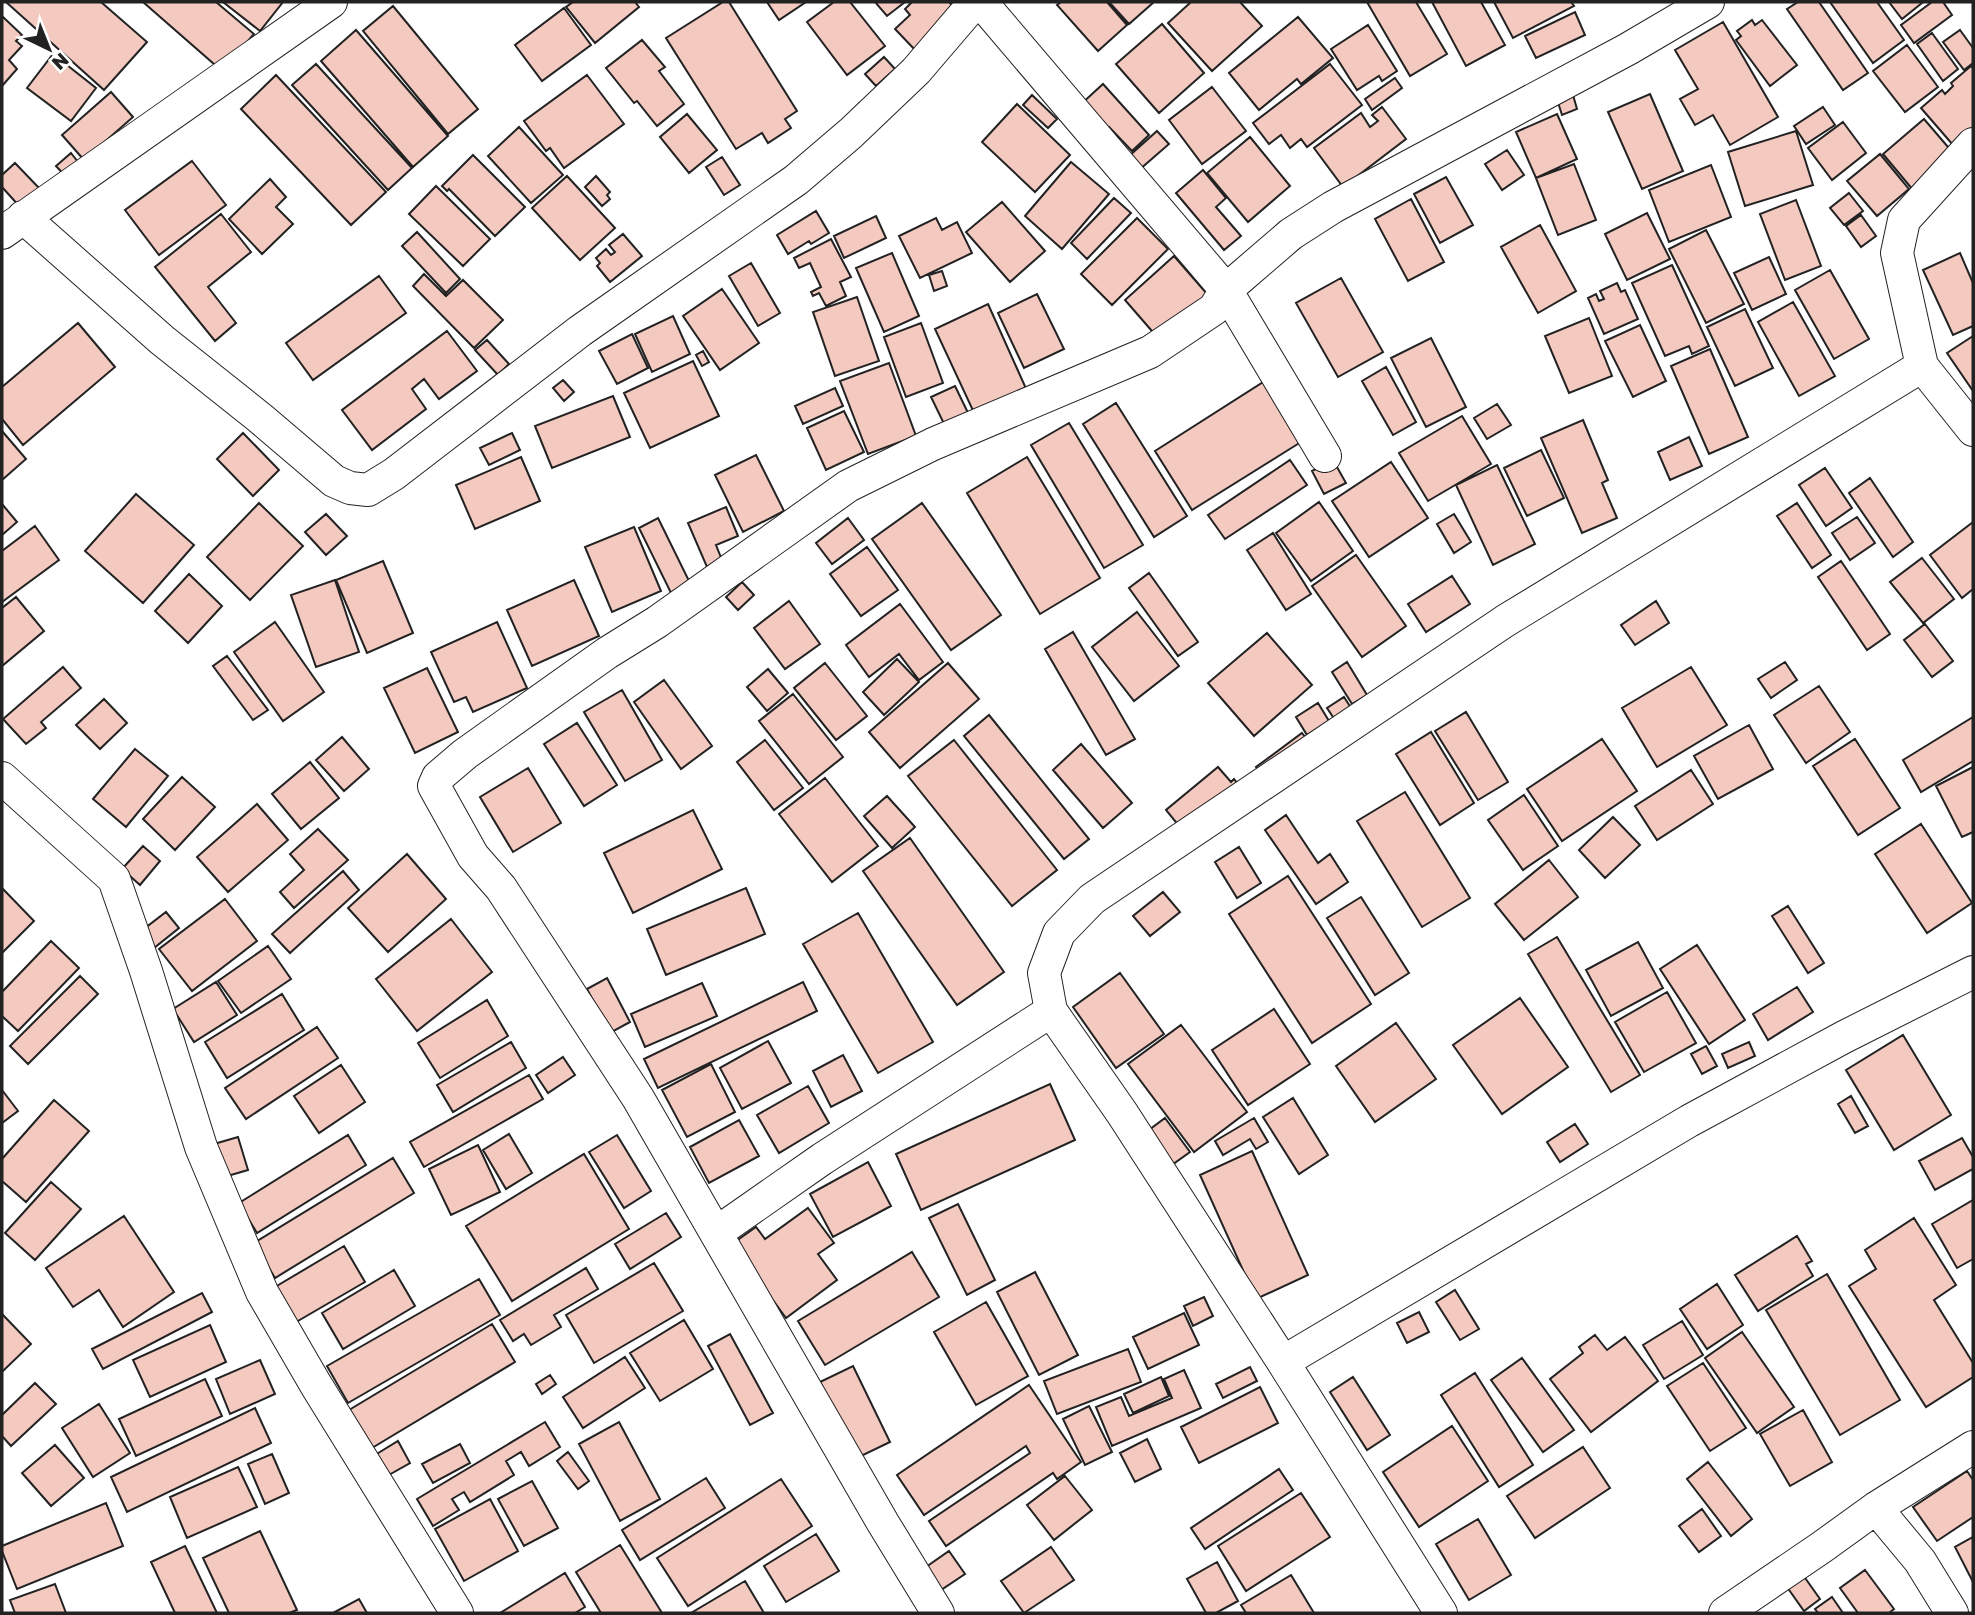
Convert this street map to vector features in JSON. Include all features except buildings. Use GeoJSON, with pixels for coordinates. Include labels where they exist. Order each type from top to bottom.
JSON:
{"type":"FeatureCollection","features":[{"type":"Feature","properties":{"kind":"street"},"geometry":{"type":"LineString","coordinates":[[331,2],[13,225],[260,418],[334,481],[350,488],[368,490],[394,474],[580,331],[796,180],[851,133],[916,71],[975,2]]}},
{"type":"Feature","properties":{"kind":"street"},"geometry":{"type":"LineString","coordinates":[[981,2],[1226,290],[1325,456]]}},
{"type":"Feature","properties":{"kind":"street"},"geometry":{"type":"LineString","coordinates":[[939,1613],[883,1523],[638,1098],[501,888],[473,856],[434,786],[438,777],[607,653],[657,622],[848,486],[933,444],[1150,352],[1214,310],[1226,290],[1291,234],[1333,207],[1629,49],[1708,2]]}},
{"type":"Feature","properties":{"kind":"street"},"geometry":{"type":"LineString","coordinates":[[1973,144],[1904,220],[1896,253],[1923,366],[1973,430]]}},
{"type":"Feature","properties":{"kind":"street"},"geometry":{"type":"LineString","coordinates":[[1441,1613],[1122,1113],[1051,1012],[1044,973],[1059,933],[1093,899],[1505,621],[1923,366]]}},
{"type":"Feature","properties":{"kind":"street"},"geometry":{"type":"LineString","coordinates":[[2,778],[114,879],[201,1147],[262,1292],[316,1385],[457,1613]]}},
{"type":"Feature","properties":{"kind":"street"},"geometry":{"type":"LineString","coordinates":[[1283,1362],[1689,1121],[1844,1037],[1973,972]]}},
{"type":"Feature","properties":{"kind":"street"},"geometry":{"type":"LineString","coordinates":[[716,1233],[822,1160],[1051,1012]]}},
{"type":"Feature","properties":{"kind":"street"},"geometry":{"type":"LineString","coordinates":[[1725,1613],[1876,1508],[1973,1447]]}},
{"type":"Feature","properties":{"kind":"street"},"geometry":{"type":"LineString","coordinates":[[1876,1508],[1920,1562],[1952,1613]]}}]}
